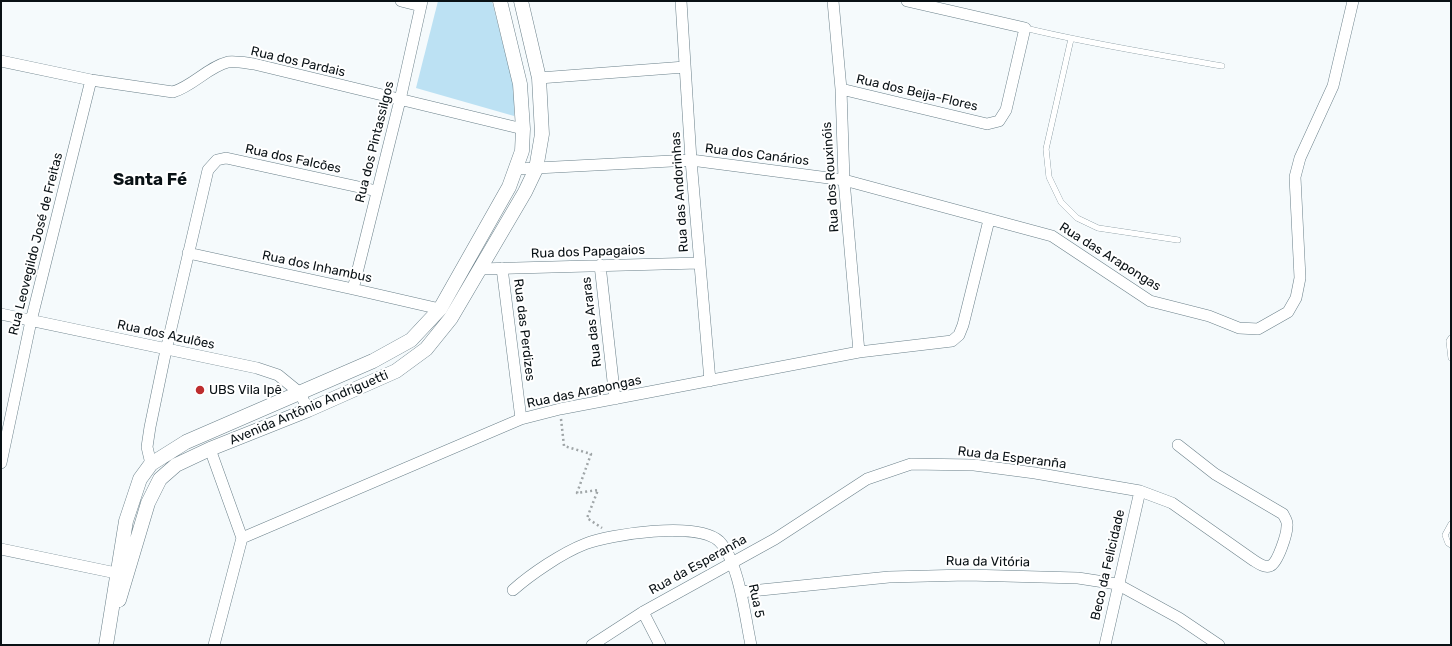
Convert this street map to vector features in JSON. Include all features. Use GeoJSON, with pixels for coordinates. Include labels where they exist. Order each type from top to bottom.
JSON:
{"type":"FeatureCollection","features":[{"type":"Feature","properties":{"kind":"street"},"geometry":{"type":"LineString","coordinates":[[401,1],[422,3]]}},
{"type":"Feature","properties":{"kind":"street","name":"Avenida Antônio Andriguetti"},"geometry":{"type":"LineString","coordinates":[[106,645],[110,625],[116,573],[131,503],[140,479],[151,464],[186,442],[373,361],[411,340],[440,309],[499,205],[517,169],[522,151],[523,129],[520,84],[500,1]]}},
{"type":"Feature","properties":{"kind":"street","name":"Avenida Antônio Andriguetti"},"geometry":{"type":"LineString","coordinates":[[110,625],[123,588],[148,503],[160,479],[176,466],[210,449],[308,410],[396,371],[426,348],[450,318],[525,192],[536,169],[542,134],[539,78],[521,1]]}},
{"type":"Feature","properties":{"kind":"street","name":"Rua das Andorinhas"},"geometry":{"type":"LineString","coordinates":[[681,1],[691,160],[710,381]]}},
{"type":"Feature","properties":{"kind":"street","name":"Rua dos Rouxinóis"},"geometry":{"type":"LineString","coordinates":[[834,1],[841,89],[844,180],[859,352]]}},
{"type":"Feature","properties":{"kind":"street"},"geometry":{"type":"LineString","coordinates":[[907,1],[1025,28]]}},
{"type":"Feature","properties":{"kind":"street","name":"Rua das Arapongas"},"geometry":{"type":"LineString","coordinates":[[242,538],[521,419],[560,409],[859,352],[952,341],[959,335],[963,325],[989,220],[1052,236],[1150,301],[1209,316],[1239,328],[1258,329],[1270,324],[1288,312],[1296,298],[1300,278],[1295,177],[1300,158],[1332,86],[1353,1]]}},
{"type":"Feature","properties":{"kind":"street","name":"Rua dos Pintassilgos"},"geometry":{"type":"LineString","coordinates":[[353,289],[400,100],[422,3]]}},
{"type":"Feature","properties":{"kind":"street","name":"Rua dos Beija-Flores"},"geometry":{"type":"LineString","coordinates":[[841,89],[987,124],[999,121],[1006,110],[1025,28]]}},
{"type":"Feature","properties":{"kind":"street","name":"Rua dos Pardais"},"geometry":{"type":"LineString","coordinates":[[1,61],[91,80],[173,92],[183,89],[211,70],[229,62],[254,64],[523,129]]}},
{"type":"Feature","properties":{"kind":"street"},"geometry":{"type":"LineString","coordinates":[[539,78],[685,67]]}},
{"type":"Feature","properties":{"kind":"street","name":"Rua Leovegildo José de Freitas"},"geometry":{"type":"LineString","coordinates":[[1,463],[31,321],[91,80]]}},
{"type":"Feature","properties":{"kind":"street","name":"Rua dos Falcões"},"geometry":{"type":"LineString","coordinates":[[188,253],[208,170],[217,160],[226,158],[377,191]]}},
{"type":"Feature","properties":{"kind":"street","name":"Rua dos Canários"},"geometry":{"type":"LineString","coordinates":[[517,169],[691,160],[844,180],[989,220]]}},
{"type":"Feature","properties":{"kind":"street"},"geometry":{"type":"LineString","coordinates":[[151,464],[147,447],[166,350],[188,253]]}},
{"type":"Feature","properties":{"kind":"street","name":"Rua dos Inhambus"},"geometry":{"type":"LineString","coordinates":[[188,253],[440,309]]}},
{"type":"Feature","properties":{"kind":"street","name":"Rua dos Papagaios"},"geometry":{"type":"LineString","coordinates":[[479,269],[699,263]]}},
{"type":"Feature","properties":{"kind":"street","name":"Rua das Araras"},"geometry":{"type":"LineString","coordinates":[[600,265],[615,399]]}},
{"type":"Feature","properties":{"kind":"street","name":"Rua das Perdizes"},"geometry":{"type":"LineString","coordinates":[[502,268],[521,419]]}},
{"type":"Feature","properties":{"kind":"street","name":"Rua dos Azulões"},"geometry":{"type":"LineString","coordinates":[[1,314],[257,368],[278,375],[300,393],[308,410]]}},
{"type":"Feature","properties":{"kind":"street","name":"Rua da Esperanña"},"geometry":{"type":"LineString","coordinates":[[592,645],[643,612],[787,531],[867,479],[911,464],[974,465],[1035,473],[1140,491],[1172,503],[1265,567],[1271,566],[1276,561],[1286,536],[1288,524],[1283,514],[1215,474],[1178,445]]}},
{"type":"Feature","properties":{"kind":"street"},"geometry":{"type":"LineString","coordinates":[[210,449],[242,538],[214,645]]}},
{"type":"Feature","properties":{"kind":"street","name":"Beco da Felicidade"},"geometry":{"type":"LineString","coordinates":[[1104,645],[1117,584],[1140,491]]}},
{"type":"Feature","properties":{"kind":"street"},"geometry":{"type":"LineString","coordinates":[[513,590],[531,574],[584,545],[612,536],[675,531],[702,533],[718,540],[732,562]]}},
{"type":"Feature","properties":{"kind":"street"},"geometry":{"type":"LineString","coordinates":[[1,549],[116,573]]}},
{"type":"Feature","properties":{"kind":"street","name":"Rua 5"},"geometry":{"type":"LineString","coordinates":[[732,562],[751,645]]}},
{"type":"Feature","properties":{"kind":"street","name":"Rua da Vitória"},"geometry":{"type":"LineString","coordinates":[[740,592],[889,577],[967,575],[1078,578],[1117,584],[1179,618],[1219,645]]}},
{"type":"Feature","properties":{"kind":"street"},"geometry":{"type":"LineString","coordinates":[[643,612],[660,645]]}},
{"type":"Feature","properties":{"kind":"lane"},"geometry":{"type":"LineString","coordinates":[[1025,28],[1071,40],[1131,49],[1222,66]]}},
{"type":"Feature","properties":{"kind":"lane"},"geometry":{"type":"LineString","coordinates":[[1071,40],[1046,149],[1050,177],[1061,202],[1077,218],[1098,228],[1178,240]]}},
{"type":"Feature","properties":{"kind":"lane"},"geometry":{"type":"LineString","coordinates":[[1451,338],[1449,341],[1451,358]]}},
{"type":"Feature","properties":{"kind":"lane"},"geometry":{"type":"LineString","coordinates":[[1451,524],[1445,535],[1448,543],[1451,545]]}},
{"type":"Feature","properties":{"kind":"path"},"geometry":{"type":"LineString","coordinates":[[560,409],[564,446],[591,454],[577,492],[598,490],[587,518],[612,536]]}},
{"type":"Feature","properties":{"kind":"shaded area"},"geometry":{"type":"Polygon","coordinates":[[[438,1],[492,1],[516,95],[514,116],[416,88],[438,1]]]}},
{"type":"Feature","properties":{"kind":"place","name":"UBS Vila Ipê"},"geometry":{"type":"Point","coordinates":[200,390]}},
{"type":"Feature","properties":{"kind":"district","name":"Santa Fé"},"geometry":{"type":"Point","coordinates":[150,180]}}]}
